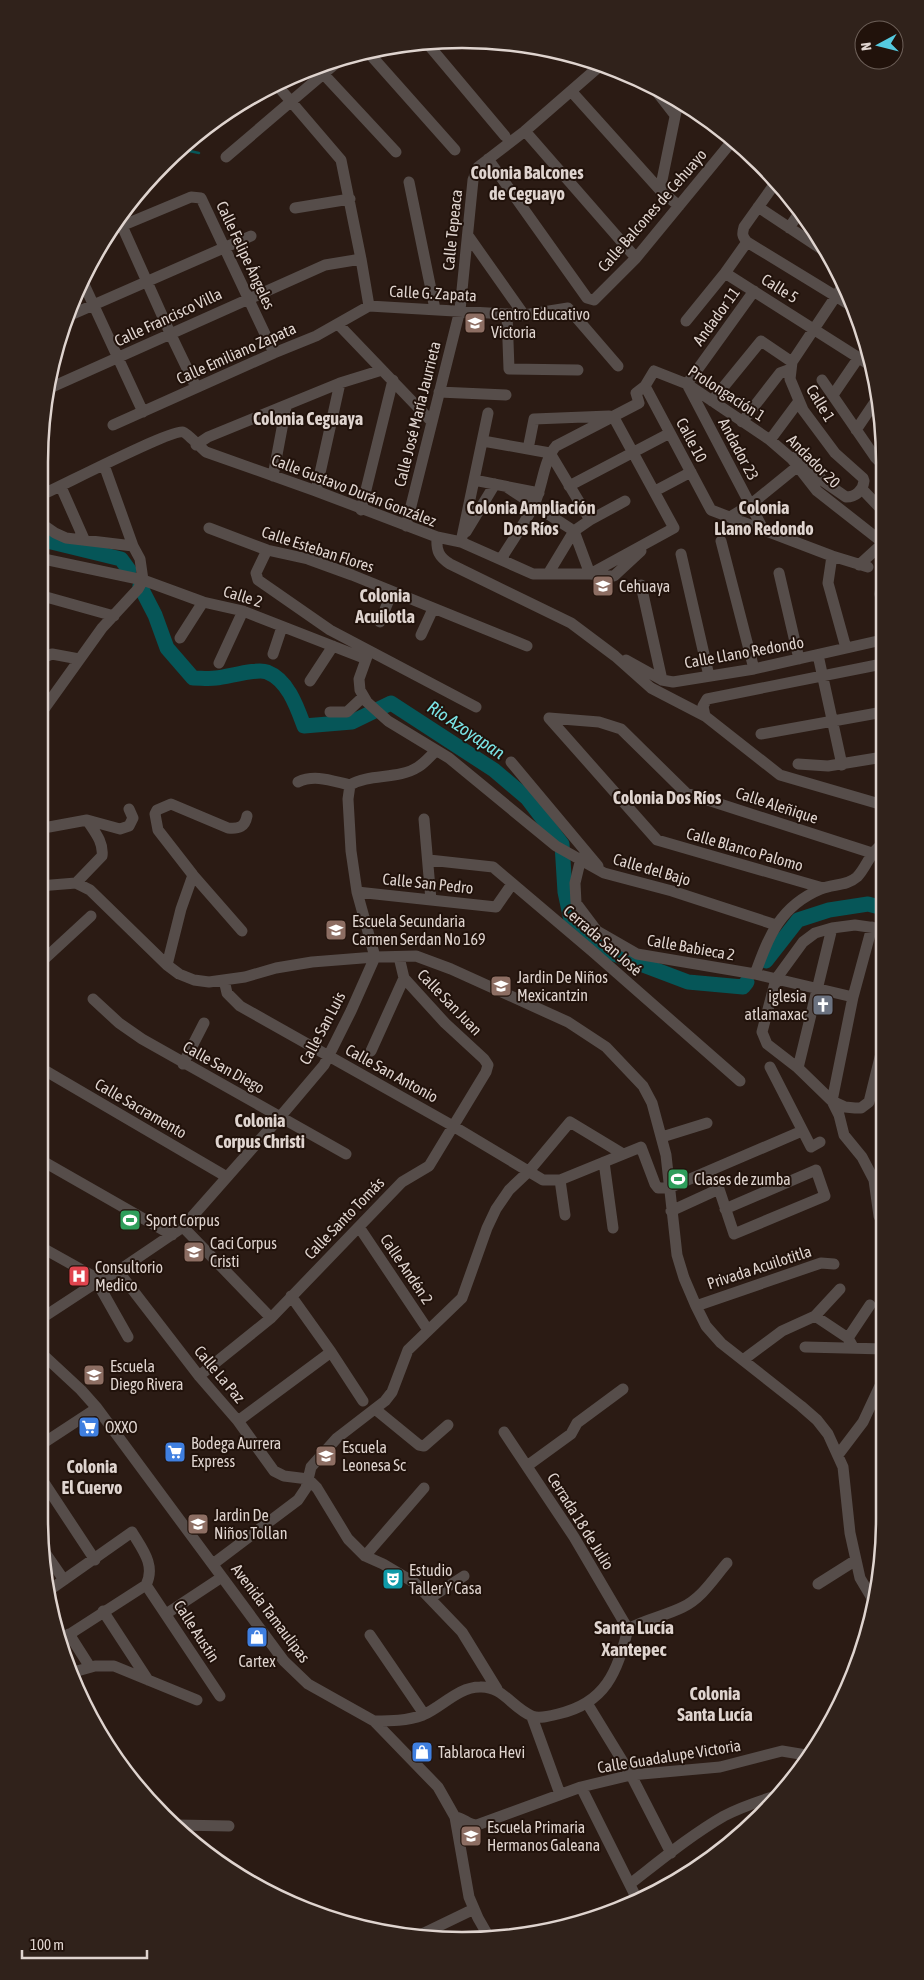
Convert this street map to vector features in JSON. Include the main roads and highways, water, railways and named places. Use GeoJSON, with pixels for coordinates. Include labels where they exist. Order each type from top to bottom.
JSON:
{"type":"FeatureCollection","features":[{"type":"Feature","properties":{"kind":"waterway"},"geometry":{"type":"LineString","coordinates":[[188,151],[199,153]]}},
{"type":"Feature","properties":{"kind":"waterway","name":"Rio Azoyapan"},"geometry":{"type":"LineString","coordinates":[[48,541],[121,559],[129,570]]}},
{"type":"Feature","properties":{"kind":"waterway","name":"Rio Azoyapan"},"geometry":{"type":"LineString","coordinates":[[140,586],[155,615],[167,648],[193,678],[213,678],[250,672],[267,672],[281,681],[291,695],[304,726],[352,722],[391,703],[494,770],[527,798],[562,844],[565,892],[571,920],[614,954],[688,982],[743,987],[747,982]]}},
{"type":"Feature","properties":{"kind":"waterway","name":"Rio Azoyapan"},"geometry":{"type":"LineString","coordinates":[[766,961],[798,920],[829,910],[868,904],[876,906]]}},
{"type":"Feature","properties":{"kind":"place","name":"Centro Educativo Victoria"},"geometry":{"type":"Point","coordinates":[475,323]}},
{"type":"Feature","properties":{"kind":"place","name":"Cehuaya"},"geometry":{"type":"Point","coordinates":[603,586]}},
{"type":"Feature","properties":{"kind":"place","name":"Escuela Secundaria Carmen Serdan No 169"},"geometry":{"type":"Point","coordinates":[336,930]}},
{"type":"Feature","properties":{"kind":"place","name":"Jardin De Niños Mexicantzin"},"geometry":{"type":"Point","coordinates":[501,986]}},
{"type":"Feature","properties":{"kind":"place","name":"iglesia atlamaxac"},"geometry":{"type":"Point","coordinates":[823,1005]}},
{"type":"Feature","properties":{"kind":"place","name":"Clases de zumba"},"geometry":{"type":"Point","coordinates":[678,1179]}},
{"type":"Feature","properties":{"kind":"place","name":"Sport Corpus"},"geometry":{"type":"Point","coordinates":[130,1220]}},
{"type":"Feature","properties":{"kind":"place","name":"Caci Corpus Cristi"},"geometry":{"type":"Point","coordinates":[194,1252]}},
{"type":"Feature","properties":{"kind":"place","name":"Consultorio Medico"},"geometry":{"type":"Point","coordinates":[79,1276]}},
{"type":"Feature","properties":{"kind":"place","name":"Escuela Diego Rivera"},"geometry":{"type":"Point","coordinates":[94,1375]}},
{"type":"Feature","properties":{"kind":"place","name":"OXXO"},"geometry":{"type":"Point","coordinates":[89,1427]}},
{"type":"Feature","properties":{"kind":"place","name":"Bodega Aurrera Express"},"geometry":{"type":"Point","coordinates":[175,1452]}},
{"type":"Feature","properties":{"kind":"place","name":"Escuela Leonesa Sc"},"geometry":{"type":"Point","coordinates":[326,1456]}},
{"type":"Feature","properties":{"kind":"place","name":"Jardin De Niños Tollan"},"geometry":{"type":"Point","coordinates":[198,1524]}},
{"type":"Feature","properties":{"kind":"place","name":"Estudio Taller Y Casa"},"geometry":{"type":"Point","coordinates":[393,1579]}},
{"type":"Feature","properties":{"kind":"place","name":"Cartex"},"geometry":{"type":"Point","coordinates":[257,1637]}},
{"type":"Feature","properties":{"kind":"place","name":"Tablaroca Hevi"},"geometry":{"type":"Point","coordinates":[422,1752]}},
{"type":"Feature","properties":{"kind":"place","name":"Escuela Primaria Hermanos Galeana"},"geometry":{"type":"Point","coordinates":[471,1836]}},
{"type":"Feature","properties":{"kind":"district","name":"Colonia Balcones de Ceguayo"},"geometry":{"type":"Point","coordinates":[527,183]}},
{"type":"Feature","properties":{"kind":"district","name":"Colonia Ceguaya"},"geometry":{"type":"Point","coordinates":[308,419]}},
{"type":"Feature","properties":{"kind":"district","name":"Colonia Ampliación Dos Ríos"},"geometry":{"type":"Point","coordinates":[531,518]}},
{"type":"Feature","properties":{"kind":"district","name":"Colonia Llano Redondo"},"geometry":{"type":"Point","coordinates":[764,518]}},
{"type":"Feature","properties":{"kind":"district","name":"Colonia Acuilotla"},"geometry":{"type":"Point","coordinates":[385,606]}},
{"type":"Feature","properties":{"kind":"district","name":"Colonia Dos Ríos"},"geometry":{"type":"Point","coordinates":[667,798]}},
{"type":"Feature","properties":{"kind":"district","name":"Colonia Corpus Christi"},"geometry":{"type":"Point","coordinates":[260,1131]}},
{"type":"Feature","properties":{"kind":"district","name":"Colonia El Cuervo"},"geometry":{"type":"Point","coordinates":[92,1477]}},
{"type":"Feature","properties":{"kind":"district","name":"Santa Lucía Xantepec"},"geometry":{"type":"Point","coordinates":[634,1638]}},
{"type":"Feature","properties":{"kind":"district","name":"Colonia Santa Lucía"},"geometry":{"type":"Point","coordinates":[715,1704]}}]}
